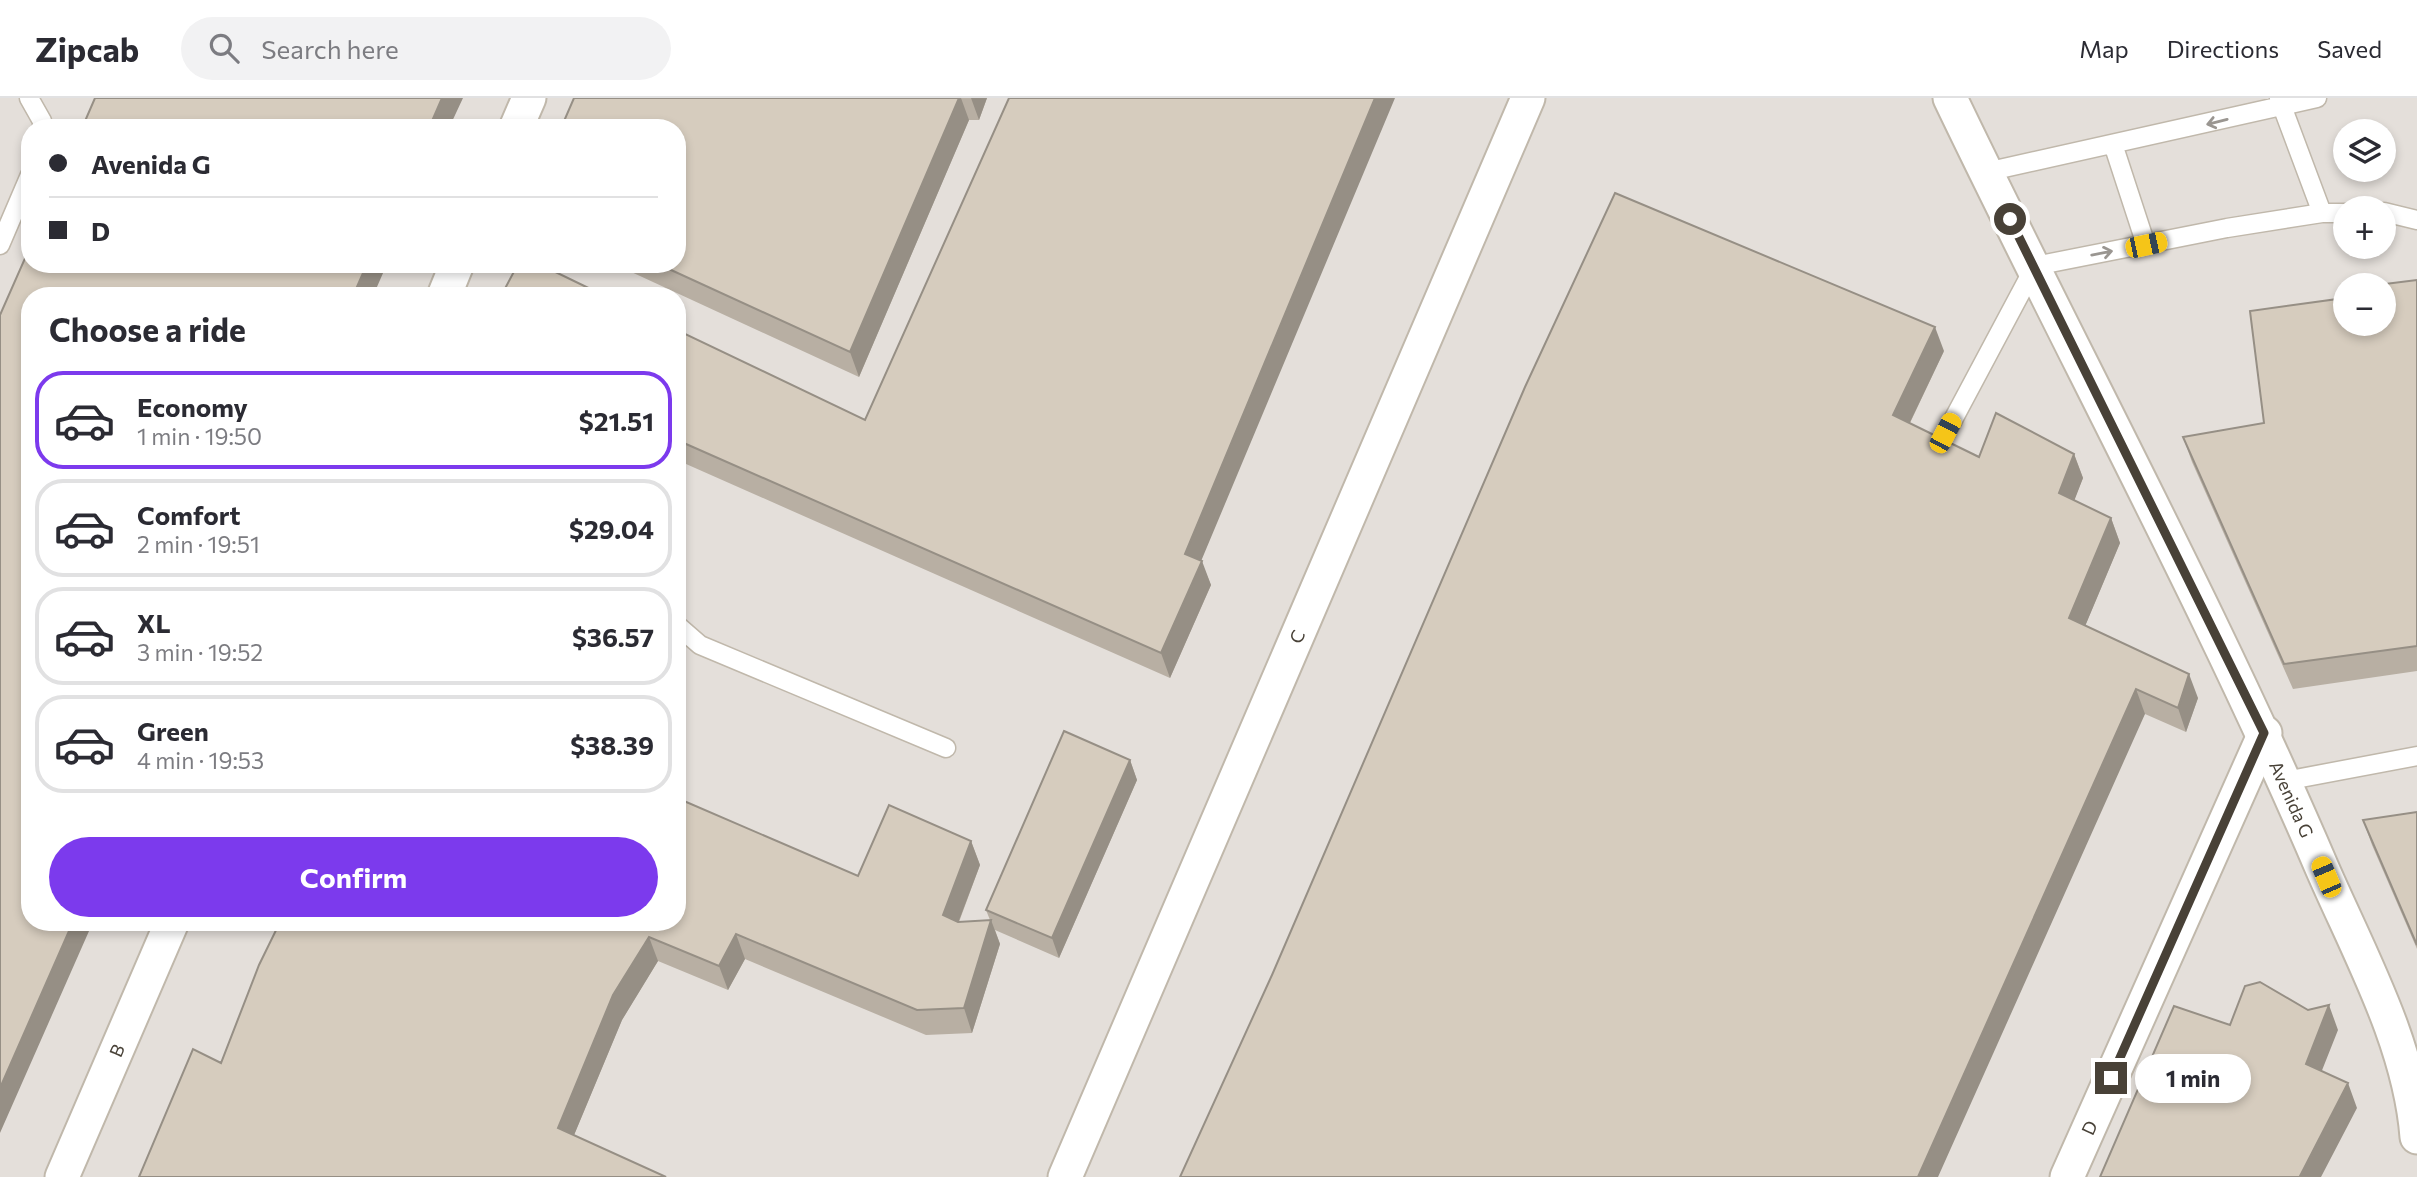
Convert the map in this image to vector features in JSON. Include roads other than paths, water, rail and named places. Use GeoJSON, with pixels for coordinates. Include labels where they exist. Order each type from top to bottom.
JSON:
{"type":"FeatureCollection","features":[{"type":"Feature","properties":{"kind":"street"},"geometry":{"type":"LineString","coordinates":[[520,119],[529,98]]}},
{"type":"Feature","properties":{"kind":"street","name":"Avenida G"},"geometry":{"type":"LineString","coordinates":[[1950,98],[2264,733],[2388,1021],[2406,1076],[2417,1138]]}},
{"type":"Feature","properties":{"kind":"street","name":"C"},"geometry":{"type":"LineString","coordinates":[[1065,1177],[1524,100]]}},
{"type":"Feature","properties":{"kind":"street","name":"D"},"geometry":{"type":"LineString","coordinates":[[2067,1177],[2264,733]]}},
{"type":"Feature","properties":{"kind":"street","name":"B"},"geometry":{"type":"LineString","coordinates":[[62,1177],[168,931]]}},
{"type":"Feature","properties":{"kind":"lane"},"geometry":{"type":"LineString","coordinates":[[29,98],[41,119]]}},
{"type":"Feature","properties":{"kind":"lane"},"geometry":{"type":"LineString","coordinates":[[1986,172],[2281,102],[2317,98]]}},
{"type":"Feature","properties":{"kind":"lane"},"geometry":{"type":"LineString","coordinates":[[2281,102],[2322,213]]}},
{"type":"Feature","properties":{"kind":"lane"},"geometry":{"type":"LineString","coordinates":[[2113,144],[2146,245]]}},
{"type":"Feature","properties":{"kind":"lane"},"geometry":{"type":"LineString","coordinates":[[0,245],[21,196]]}},
{"type":"Feature","properties":{"kind":"lane"},"geometry":{"type":"LineString","coordinates":[[1945,433],[2035,266],[2333,213]]}},
{"type":"Feature","properties":{"kind":"lane"},"geometry":{"type":"LineString","coordinates":[[2396,215],[2417,220]]}},
{"type":"Feature","properties":{"kind":"lane"},"geometry":{"type":"LineString","coordinates":[[686,633],[700,645],[946,748]]}},
{"type":"Feature","properties":{"kind":"lane"},"geometry":{"type":"LineString","coordinates":[[2285,781],[2417,756]]}}]}
